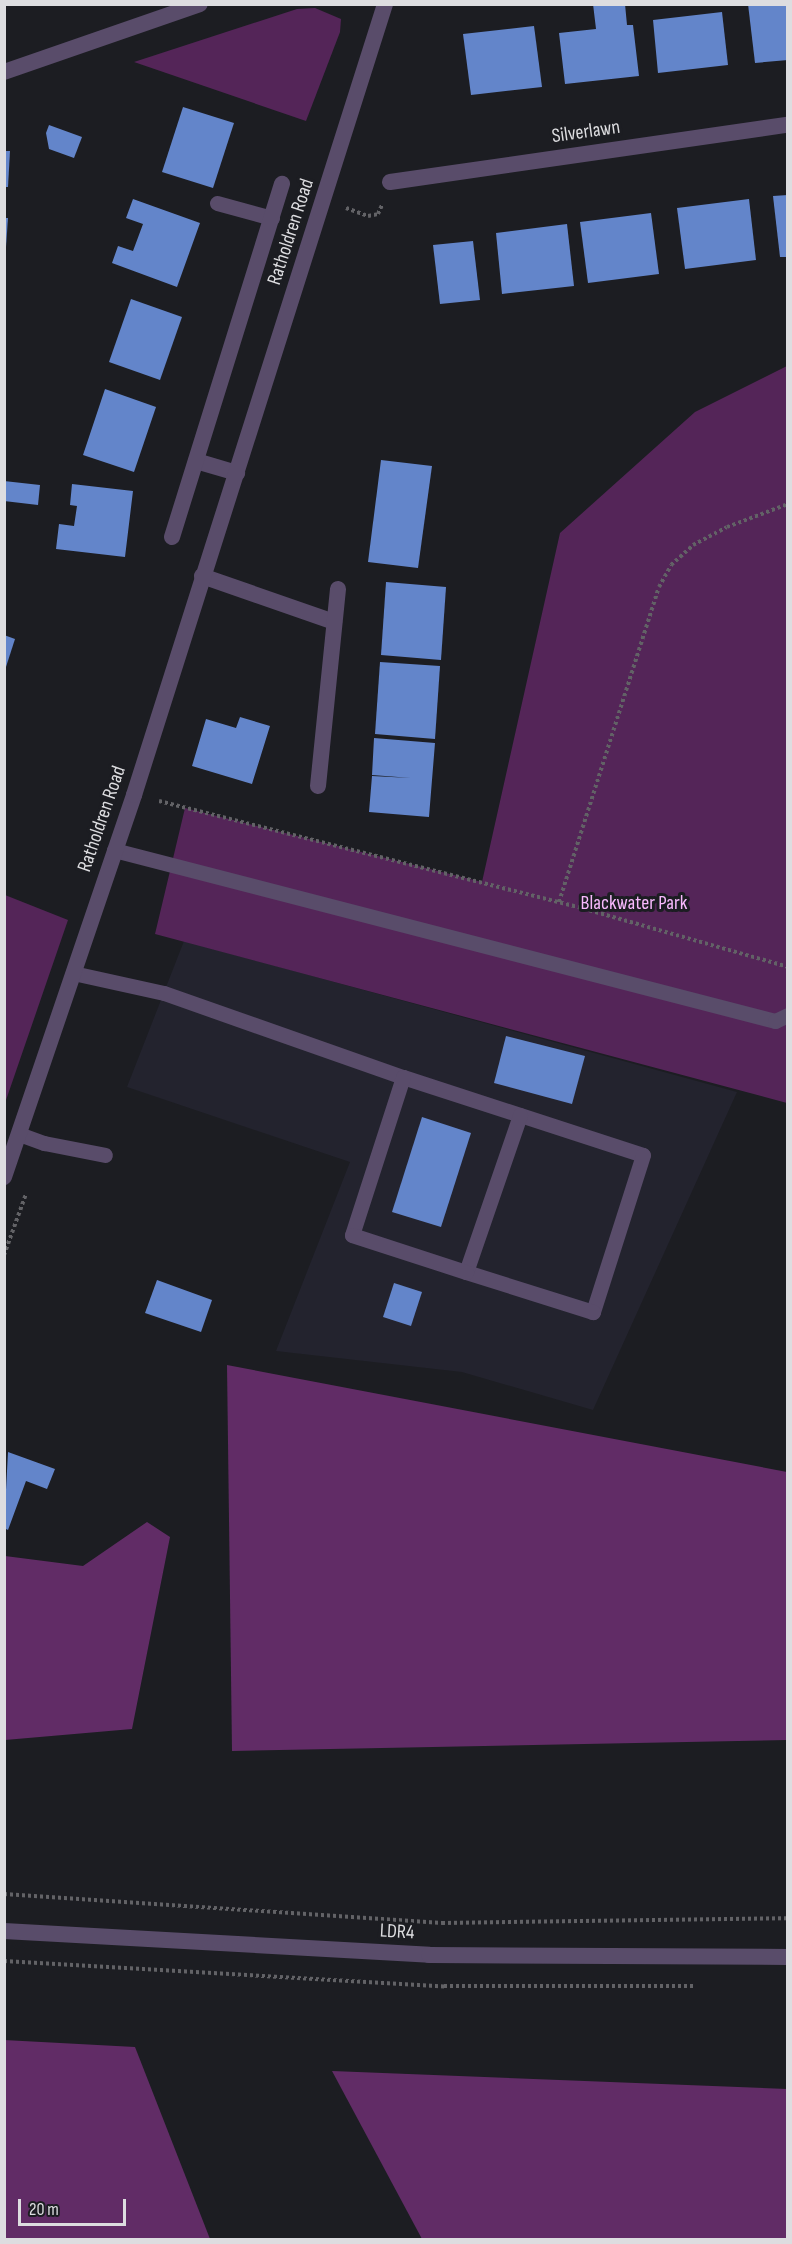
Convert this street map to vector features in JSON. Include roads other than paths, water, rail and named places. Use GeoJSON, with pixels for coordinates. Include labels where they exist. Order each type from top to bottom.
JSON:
{"type":"FeatureCollection","features":[{"type":"Feature","properties":{"kind":"street"},"geometry":{"type":"LineString","coordinates":[[4,72],[200,4]]}},
{"type":"Feature","properties":{"kind":"street","name":"Ratholdren Road"},"geometry":{"type":"LineString","coordinates":[[4,1177],[134,795],[385,4]]}},
{"type":"Feature","properties":{"kind":"street","name":"Silverlawn"},"geometry":{"type":"LineString","coordinates":[[390,182],[788,125]]}},
{"type":"Feature","properties":{"kind":"street","name":"Ratholdren Road"},"geometry":{"type":"LineString","coordinates":[[172,537],[282,184]]}},
{"type":"Feature","properties":{"kind":"street"},"geometry":{"type":"LineString","coordinates":[[196,461],[237,473]]}},
{"type":"Feature","properties":{"kind":"street"},"geometry":{"type":"LineString","coordinates":[[202,576],[334,622]]}},
{"type":"Feature","properties":{"kind":"street"},"geometry":{"type":"LineString","coordinates":[[318,786],[338,589]]}},
{"type":"Feature","properties":{"kind":"street","name":"LDR4"},"geometry":{"type":"LineString","coordinates":[[4,1931],[429,1955],[788,1957]]}},
{"type":"Feature","properties":{"kind":"lane"},"geometry":{"type":"LineString","coordinates":[[216,203],[272,218]]}},
{"type":"Feature","properties":{"kind":"lane"},"geometry":{"type":"LineString","coordinates":[[114,850],[775,1021],[788,1015]]}},
{"type":"Feature","properties":{"kind":"lane"},"geometry":{"type":"LineString","coordinates":[[73,973],[164,993],[402,1077],[642,1155],[593,1312],[352,1235],[402,1077]]}},
{"type":"Feature","properties":{"kind":"lane"},"geometry":{"type":"LineString","coordinates":[[466,1272],[520,1115]]}},
{"type":"Feature","properties":{"kind":"lane"},"geometry":{"type":"LineString","coordinates":[[19,1134],[105,1155]]}},
{"type":"Feature","properties":{"kind":"park label","name":"Blackwater Park"},"geometry":{"type":"Point","coordinates":[634,903]}}]}
